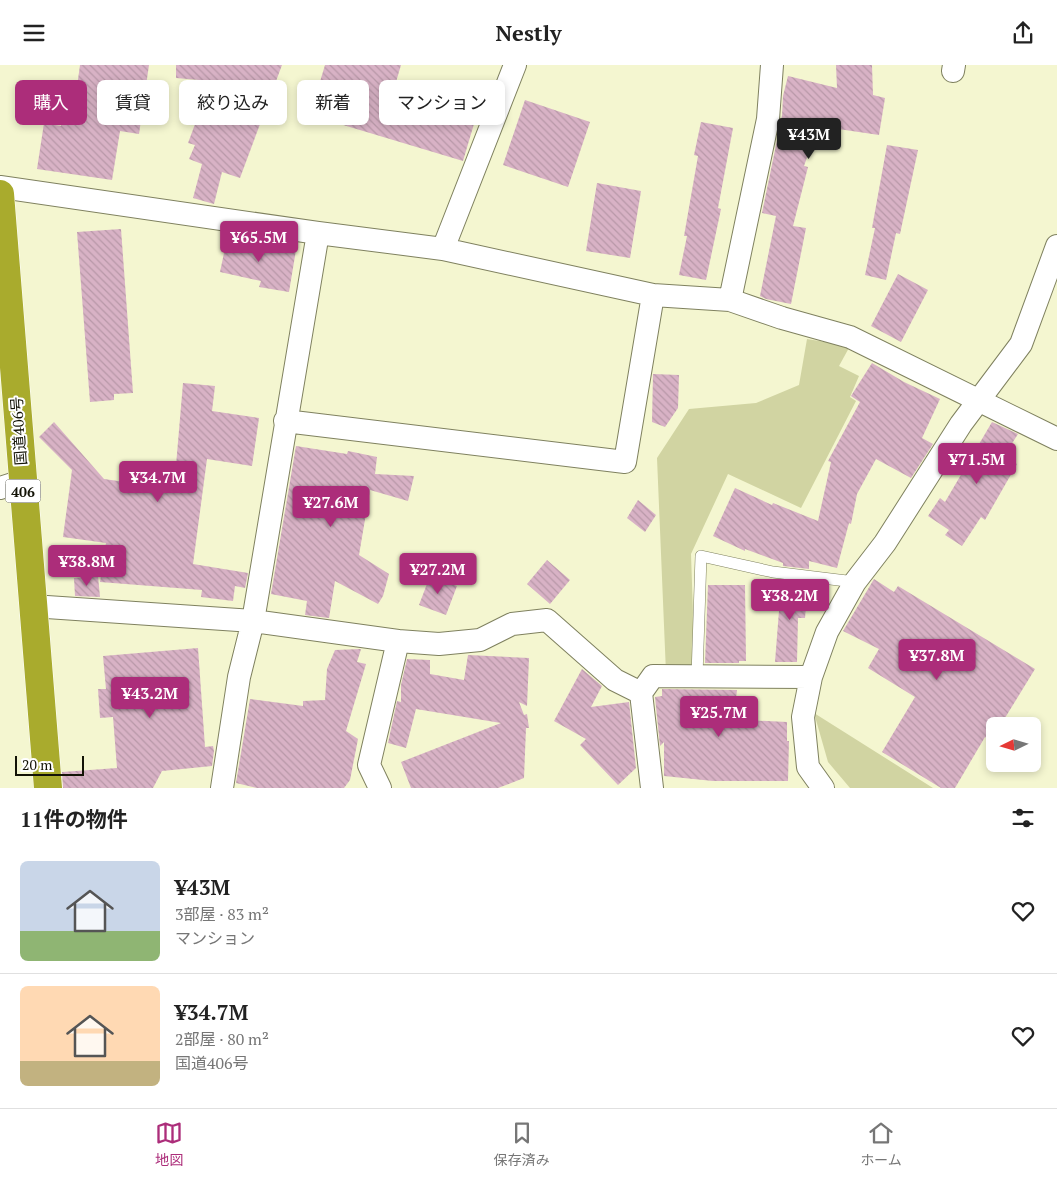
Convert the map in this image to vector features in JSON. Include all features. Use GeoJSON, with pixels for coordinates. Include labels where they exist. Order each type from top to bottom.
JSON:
{"type":"FeatureCollection","features":[{"type":"Feature","properties":{"kind":"highway","name":"国道406号"},"geometry":{"type":"LineString","coordinates":[[0,194],[11,485],[32,606],[48,788]]}},
{"type":"Feature","properties":{"kind":"street"},"geometry":{"type":"LineString","coordinates":[[443,249],[515,65]]}},
{"type":"Feature","properties":{"kind":"street"},"geometry":{"type":"LineString","coordinates":[[730,300],[768,119],[772,65]]}},
{"type":"Feature","properties":{"kind":"street"},"geometry":{"type":"LineString","coordinates":[[0,187],[443,249],[653,295],[730,300],[782,318],[850,337],[1057,439]]}},
{"type":"Feature","properties":{"kind":"street"},"geometry":{"type":"LineString","coordinates":[[222,788],[239,677],[253,621],[318,233]]}},
{"type":"Feature","properties":{"kind":"street"},"geometry":{"type":"LineString","coordinates":[[823,788],[808,767],[803,717],[811,677],[827,632],[855,582],[885,543],[961,424],[1020,344],[1057,246]]}},
{"type":"Feature","properties":{"kind":"street"},"geometry":{"type":"LineString","coordinates":[[285,421],[625,462],[653,295]]}},
{"type":"Feature","properties":{"kind":"street"},"geometry":{"type":"LineString","coordinates":[[32,606],[253,621],[398,641],[439,644],[480,640],[512,624],[547,620],[615,680],[641,693]]}},
{"type":"Feature","properties":{"kind":"street"},"geometry":{"type":"LineString","coordinates":[[380,788],[369,765],[398,641]]}},
{"type":"Feature","properties":{"kind":"street"},"geometry":{"type":"LineString","coordinates":[[652,788],[641,693],[653,676],[811,677]]}},
{"type":"Feature","properties":{"kind":"lane"},"geometry":{"type":"LineString","coordinates":[[697,676],[701,556],[773,573],[855,582]]}},
{"type":"Feature","properties":{"kind":"green space"},"geometry":{"type":"Polygon","coordinates":[[[807,339],[850,346],[839,366],[859,376],[850,397],[856,401],[801,508],[728,474],[691,554],[695,672],[666,673],[657,458],[689,409],[756,403],[799,385],[807,339]]]}},
{"type":"Feature","properties":{"kind":"green space"},"geometry":{"type":"Polygon","coordinates":[[[814,713],[933,788],[850,788],[828,762],[814,713]]]}},
{"type":"Feature","properties":{"kind":"building"},"geometry":{"type":"Polygon","coordinates":[[[80,65],[149,65],[147,80],[97,80],[97,125],[140,125],[139,134],[120,131],[112,180],[37,169],[44,125],[87,125],[87,80],[78,80],[80,65]]]}},
{"type":"Feature","properties":{"kind":"building"},"geometry":{"type":"Polygon","coordinates":[[[176,65],[282,65],[276,80],[199,80],[176,78],[176,65]]]}},
{"type":"Feature","properties":{"kind":"building"},"geometry":{"type":"Polygon","coordinates":[[[325,65],[401,65],[397,80],[379,80],[379,125],[474,125],[463,161],[343,125],[369,125],[369,80],[320,80],[325,65]]]}},
{"type":"Feature","properties":{"kind":"building"},"geometry":{"type":"Polygon","coordinates":[[[836,65],[872,65],[873,95],[885,98],[879,135],[818,126],[804,166],[808,167],[793,226],[806,228],[791,304],[766,299],[760,296],[776,216],[762,213],[782,116],[783,96],[788,76],[837,88],[836,65]]]}},
{"type":"Feature","properties":{"kind":"building"},"geometry":{"type":"Polygon","coordinates":[[[525,100],[590,122],[568,187],[503,165],[525,100]]]}},
{"type":"Feature","properties":{"kind":"building"},"geometry":{"type":"Polygon","coordinates":[[[701,122],[733,128],[718,208],[721,209],[706,280],[679,275],[687,236],[684,236],[698,156],[694,155],[701,122]]]}},
{"type":"Feature","properties":{"kind":"building"},"geometry":{"type":"Polygon","coordinates":[[[195,125],[260,125],[240,178],[222,172],[214,204],[193,198],[202,164],[189,159],[195,145],[188,143],[195,125]]]}},
{"type":"Feature","properties":{"kind":"building"},"geometry":{"type":"Polygon","coordinates":[[[887,145],[918,150],[900,234],[896,233],[886,280],[865,275],[875,228],[872,228],[887,145]]]}},
{"type":"Feature","properties":{"kind":"building"},"geometry":{"type":"Polygon","coordinates":[[[597,183],[641,191],[630,258],[586,251],[597,183]]]}},
{"type":"Feature","properties":{"kind":"building"},"geometry":{"type":"Polygon","coordinates":[[[121,229],[133,393],[114,394],[114,400],[90,402],[77,232],[121,229]]]}},
{"type":"Feature","properties":{"kind":"building"},"geometry":{"type":"Polygon","coordinates":[[[228,234],[257,241],[256,243],[296,250],[289,292],[259,287],[261,281],[220,272],[228,234]]]}},
{"type":"Feature","properties":{"kind":"building"},"geometry":{"type":"Polygon","coordinates":[[[898,274],[928,290],[901,342],[871,326],[898,274]]]}},
{"type":"Feature","properties":{"kind":"building"},"geometry":{"type":"Polygon","coordinates":[[[872,363],[904,382],[940,399],[922,438],[933,444],[911,478],[876,459],[857,494],[851,524],[849,523],[837,568],[809,561],[809,569],[783,566],[783,563],[745,549],[745,551],[713,536],[735,488],[772,505],[773,503],[818,521],[831,462],[828,461],[860,402],[851,396],[872,363]]]}},
{"type":"Feature","properties":{"kind":"building"},"geometry":{"type":"Polygon","coordinates":[[[653,374],[679,375],[678,408],[665,427],[652,422],[653,374]]]}},
{"type":"Feature","properties":{"kind":"building"},"geometry":{"type":"Polygon","coordinates":[[[183,383],[215,386],[212,411],[259,418],[252,466],[207,459],[193,564],[248,573],[245,588],[235,586],[233,601],[201,597],[202,590],[100,582],[106,543],[63,537],[72,470],[39,437],[54,422],[104,479],[174,489],[183,383]]]}},
{"type":"Feature","properties":{"kind":"building"},"geometry":{"type":"Polygon","coordinates":[[[992,422],[1018,434],[1004,456],[1017,464],[985,520],[981,517],[962,546],[945,535],[949,530],[928,516],[940,498],[945,502],[992,422]]]}},
{"type":"Feature","properties":{"kind":"building"},"geometry":{"type":"Polygon","coordinates":[[[296,446],[347,454],[348,451],[377,457],[375,474],[414,476],[408,501],[370,490],[359,555],[389,574],[383,596],[378,604],[335,581],[329,618],[305,615],[307,601],[271,594],[296,446]]]}},
{"type":"Feature","properties":{"kind":"building"},"geometry":{"type":"Polygon","coordinates":[[[638,500],[656,515],[645,532],[627,518],[638,500]]]}},
{"type":"Feature","properties":{"kind":"building"},"geometry":{"type":"Polygon","coordinates":[[[547,560],[570,580],[550,604],[527,584],[547,560]]]}},
{"type":"Feature","properties":{"kind":"building"},"geometry":{"type":"Polygon","coordinates":[[[98,576],[100,597],[75,596],[74,578],[98,576]]]}},
{"type":"Feature","properties":{"kind":"building"},"geometry":{"type":"Polygon","coordinates":[[[430,576],[457,586],[446,615],[419,605],[430,576]]]}},
{"type":"Feature","properties":{"kind":"building"},"geometry":{"type":"Polygon","coordinates":[[[874,579],[894,592],[898,586],[1035,669],[1006,717],[986,717],[986,738],[955,788],[941,788],[882,752],[915,697],[868,668],[879,649],[843,631],[874,579]]]}},
{"type":"Feature","properties":{"kind":"building"},"geometry":{"type":"Polygon","coordinates":[[[708,585],[745,585],[746,661],[739,661],[739,663],[705,663],[708,585]]]}},
{"type":"Feature","properties":{"kind":"building"},"geometry":{"type":"Polygon","coordinates":[[[781,585],[808,585],[805,618],[798,618],[797,662],[775,662],[781,585]]]}},
{"type":"Feature","properties":{"kind":"building"},"geometry":{"type":"Polygon","coordinates":[[[198,648],[205,747],[213,746],[212,766],[162,771],[153,788],[63,788],[62,772],[117,768],[113,717],[100,718],[98,689],[106,689],[103,656],[198,648]]]}},
{"type":"Feature","properties":{"kind":"building"},"geometry":{"type":"Polygon","coordinates":[[[361,649],[357,662],[366,664],[346,731],[358,739],[350,780],[344,788],[257,788],[236,783],[250,699],[303,706],[303,701],[325,700],[327,669],[335,650],[361,649]]]}},
{"type":"Feature","properties":{"kind":"building"},"geometry":{"type":"Polygon","coordinates":[[[468,655],[529,658],[527,706],[519,702],[524,715],[527,714],[529,728],[526,728],[524,778],[498,788],[411,788],[401,762],[501,723],[416,709],[406,748],[388,743],[397,701],[401,702],[401,685],[407,659],[430,660],[430,674],[464,680],[468,655]]]}},
{"type":"Feature","properties":{"kind":"building"},"geometry":{"type":"Polygon","coordinates":[[[582,669],[602,686],[591,707],[629,702],[636,768],[618,785],[580,745],[586,739],[554,721],[582,669]]]}},
{"type":"Feature","properties":{"kind":"building"},"geometry":{"type":"Polygon","coordinates":[[[662,689],[737,690],[736,699],[746,699],[746,720],[787,722],[787,741],[789,741],[788,781],[713,781],[664,776],[664,742],[660,746],[655,697],[662,696],[662,689]]]}}]}
